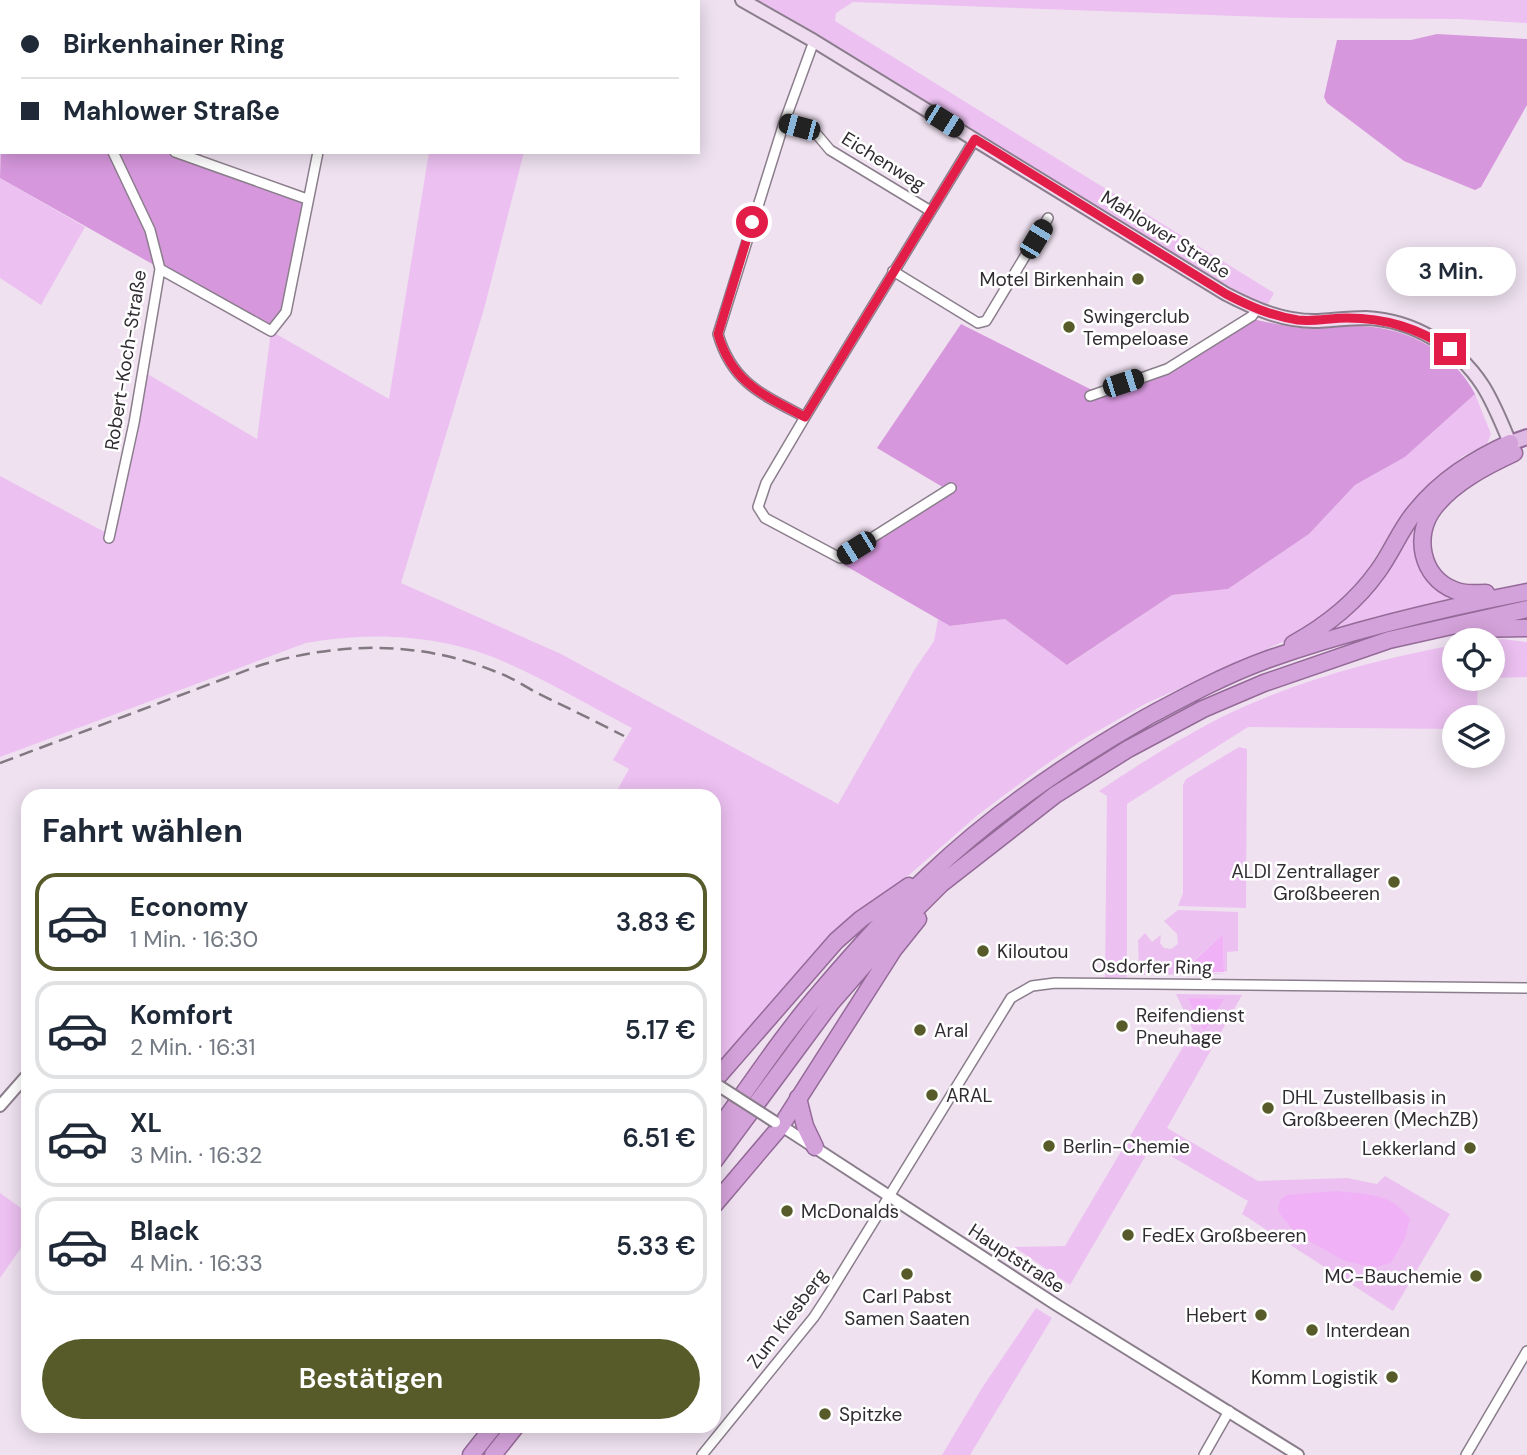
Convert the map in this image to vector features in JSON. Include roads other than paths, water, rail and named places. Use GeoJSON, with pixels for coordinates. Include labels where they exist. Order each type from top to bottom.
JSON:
{"type":"FeatureCollection","features":[{"type":"Feature","properties":{"kind":"highway"},"geometry":{"type":"LineString","coordinates":[[1517,449],[1476,472],[1438,503],[1424,526],[1422,546],[1427,566],[1437,579],[1457,592],[1525,592]]}},
{"type":"Feature","properties":{"kind":"highway"},"geometry":{"type":"LineString","coordinates":[[721,1126],[820,993],[930,875],[962,845],[1090,751],[1192,692],[1266,660],[1317,631],[1361,593],[1379,570],[1408,520],[1443,483],[1474,460],[1517,449]]}},
{"type":"Feature","properties":{"kind":"highway"},"geometry":{"type":"LineString","coordinates":[[1266,660],[1374,627],[1525,592]]}},
{"type":"Feature","properties":{"kind":"highway"},"geometry":{"type":"LineString","coordinates":[[721,1152],[831,1003],[893,932],[941,884],[1055,795],[1128,749],[1203,709],[1311,665],[1416,633],[1527,609]]}},
{"type":"Feature","properties":{"kind":"highway"},"geometry":{"type":"LineString","coordinates":[[1416,633],[1527,628]]}},
{"type":"Feature","properties":{"kind":"highway"},"geometry":{"type":"LineString","coordinates":[[721,1196],[798,1098],[894,949],[971,860]]}},
{"type":"Feature","properties":{"kind":"highway"},"geometry":{"type":"LineString","coordinates":[[721,1077],[836,941],[882,904],[915,881],[930,875]]}},
{"type":"Feature","properties":{"kind":"highway"},"geometry":{"type":"LineString","coordinates":[[798,1098],[805,1126],[815,1147]]}},
{"type":"Feature","properties":{"kind":"highway"},"geometry":{"type":"LineString","coordinates":[[471,1455],[488,1433]]}},
{"type":"Feature","properties":{"kind":"highway"},"geometry":{"type":"LineString","coordinates":[[493,1455],[510,1433]]}},
{"type":"Feature","properties":{"kind":"main road","name":"Mahlower Straße"},"geometry":{"type":"LineString","coordinates":[[742,0],[1256,310],[1301,320],[1369,318],[1392,321],[1416,329],[1450,349],[1472,370],[1517,449]]}},
{"type":"Feature","properties":{"kind":"main road"},"geometry":{"type":"LineString","coordinates":[[1517,449],[1527,437]]}},
{"type":"Feature","properties":{"kind":"street"},"geometry":{"type":"LineString","coordinates":[[805,417],[753,390],[727,357],[718,334],[784,123],[814,41]]}},
{"type":"Feature","properties":{"kind":"street","name":"Eichenweg"},"geometry":{"type":"LineString","coordinates":[[784,123],[814,131],[830,150],[929,210]]}},
{"type":"Feature","properties":{"kind":"street"},"geometry":{"type":"LineString","coordinates":[[951,488],[840,558],[765,518],[758,507],[766,483],[929,210],[975,139]]}},
{"type":"Feature","properties":{"kind":"street","name":"Robert-Koch-Straße"},"geometry":{"type":"LineString","coordinates":[[109,538],[134,423],[160,269],[150,230],[114,154]]}},
{"type":"Feature","properties":{"kind":"street"},"geometry":{"type":"LineString","coordinates":[[180,154],[307,199]]}},
{"type":"Feature","properties":{"kind":"street"},"geometry":{"type":"LineString","coordinates":[[160,269],[271,331],[286,312],[318,154]]}},
{"type":"Feature","properties":{"kind":"street"},"geometry":{"type":"LineString","coordinates":[[893,271],[978,323],[986,321],[1048,218]]}},
{"type":"Feature","properties":{"kind":"street"},"geometry":{"type":"LineString","coordinates":[[1090,396],[1167,369],[1252,316],[1256,310]]}},
{"type":"Feature","properties":{"kind":"street","name":"Osdorfer Ring"},"geometry":{"type":"LineString","coordinates":[[891,1195],[1011,998],[1032,986],[1065,983],[1527,988]]}},
{"type":"Feature","properties":{"kind":"street"},"geometry":{"type":"LineString","coordinates":[[0,1106],[21,1082]]}},
{"type":"Feature","properties":{"kind":"street","name":"Hauptstraße"},"geometry":{"type":"LineString","coordinates":[[721,1086],[1055,1304],[1298,1455]]}},
{"type":"Feature","properties":{"kind":"street","name":"Zum Kiesberg"},"geometry":{"type":"LineString","coordinates":[[721,1432],[814,1317],[891,1195]]}},
{"type":"Feature","properties":{"kind":"street"},"geometry":{"type":"LineString","coordinates":[[1466,1455],[1527,1350]]}},
{"type":"Feature","properties":{"kind":"street"},"geometry":{"type":"LineString","coordinates":[[1204,1455],[1229,1411]]}},
{"type":"Feature","properties":{"kind":"street","name":"Zum Kiesberg"},"geometry":{"type":"LineString","coordinates":[[702,1455],[720,1433]]}},
{"type":"Feature","properties":{"kind":"railway"},"geometry":{"type":"LineString","coordinates":[[0,763],[258,666],[317,652],[347,649],[406,649],[465,661],[505,675],[624,736]]}},
{"type":"Feature","properties":{"kind":"place","name":"Motel Birkenhain"},"geometry":{"type":"Point","coordinates":[1138,279]}},
{"type":"Feature","properties":{"kind":"place","name":"Swingerclub Tempeloase"},"geometry":{"type":"Point","coordinates":[1069,327]}},
{"type":"Feature","properties":{"kind":"place","name":"ALDI Zentrallager Großbeeren"},"geometry":{"type":"Point","coordinates":[1394,882]}},
{"type":"Feature","properties":{"kind":"place","name":"Kiloutou"},"geometry":{"type":"Point","coordinates":[983,951]}},
{"type":"Feature","properties":{"kind":"place","name":"Reifendienst Pneuhage"},"geometry":{"type":"Point","coordinates":[1122,1026]}},
{"type":"Feature","properties":{"kind":"place","name":"Aral"},"geometry":{"type":"Point","coordinates":[920,1030]}},
{"type":"Feature","properties":{"kind":"place","name":"ARAL"},"geometry":{"type":"Point","coordinates":[932,1095]}},
{"type":"Feature","properties":{"kind":"place","name":"DHL Zustellbasis in Großbeeren (MechZB)"},"geometry":{"type":"Point","coordinates":[1268,1108]}},
{"type":"Feature","properties":{"kind":"place","name":"Berlin-Chemie"},"geometry":{"type":"Point","coordinates":[1049,1146]}},
{"type":"Feature","properties":{"kind":"place","name":"Lekkerland"},"geometry":{"type":"Point","coordinates":[1470,1148]}},
{"type":"Feature","properties":{"kind":"place","name":"McDonalds"},"geometry":{"type":"Point","coordinates":[787,1211]}},
{"type":"Feature","properties":{"kind":"place","name":"FedEx Großbeeren"},"geometry":{"type":"Point","coordinates":[1128,1235]}},
{"type":"Feature","properties":{"kind":"place","name":"Carl Pabst Samen Saaten"},"geometry":{"type":"Point","coordinates":[907,1274]}},
{"type":"Feature","properties":{"kind":"place","name":"MC-Bauchemie"},"geometry":{"type":"Point","coordinates":[1476,1276]}},
{"type":"Feature","properties":{"kind":"place","name":"Hebert"},"geometry":{"type":"Point","coordinates":[1261,1315]}},
{"type":"Feature","properties":{"kind":"place","name":"Interdean"},"geometry":{"type":"Point","coordinates":[1312,1330]}},
{"type":"Feature","properties":{"kind":"place","name":"Komm Logistik"},"geometry":{"type":"Point","coordinates":[1392,1377]}},
{"type":"Feature","properties":{"kind":"place","name":"Spitzke"},"geometry":{"type":"Point","coordinates":[825,1414]}}]}
